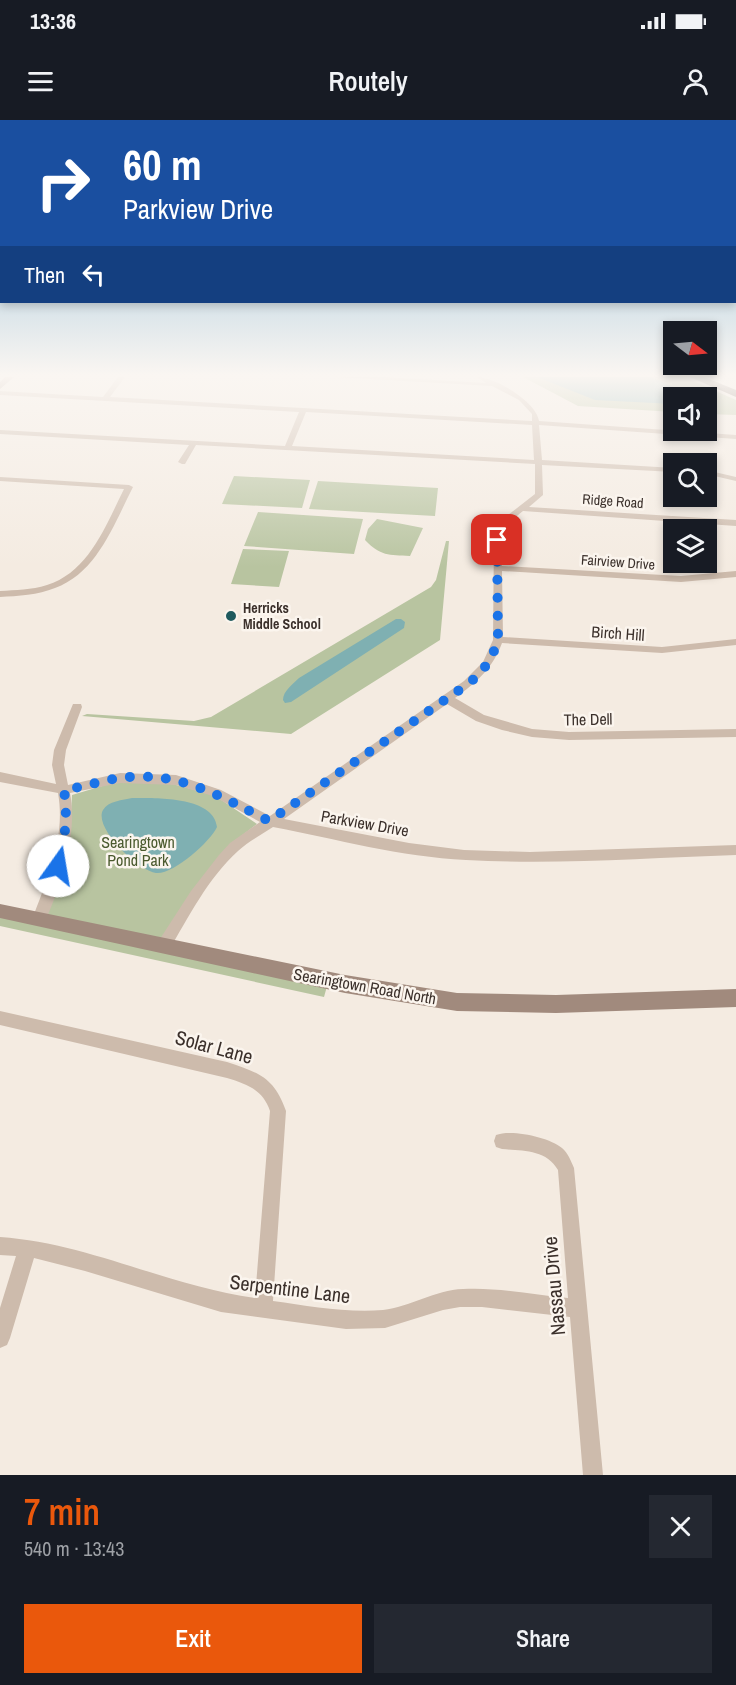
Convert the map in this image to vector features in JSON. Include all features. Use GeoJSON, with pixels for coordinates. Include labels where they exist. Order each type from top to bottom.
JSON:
{"type":"FeatureCollection","features":[{"type":"Feature","properties":{"kind":"main road","name":"Searingtown Road North"},"geometry":{"type":"LineString","coordinates":[[0,911],[345,984],[457,1002],[556,1004],[736,998]]}},
{"type":"Feature","properties":{"kind":"street"},"geometry":{"type":"LineString","coordinates":[[145,440],[663,469]]}},
{"type":"Feature","properties":{"kind":"street"},"geometry":{"type":"LineString","coordinates":[[288,448],[291,440]]}},
{"type":"Feature","properties":{"kind":"street"},"geometry":{"type":"LineString","coordinates":[[163,947],[212,870],[234,847],[448,699],[484,671],[494,655],[498,640],[497,540],[501,527],[524,509],[540,492],[538,440]]}},
{"type":"Feature","properties":{"kind":"street"},"geometry":{"type":"LineString","coordinates":[[182,462],[194,443]]}},
{"type":"Feature","properties":{"kind":"street"},"geometry":{"type":"LineString","coordinates":[[717,475],[736,479]]}},
{"type":"Feature","properties":{"kind":"street"},"geometry":{"type":"LineString","coordinates":[[0,479],[129,487],[84,567],[56,585],[38,591],[0,594]]}},
{"type":"Feature","properties":{"kind":"street","name":"Ridge Road"},"geometry":{"type":"LineString","coordinates":[[524,509],[736,523]]}},
{"type":"Feature","properties":{"kind":"street","name":"Fairview Drive"},"geometry":{"type":"LineString","coordinates":[[498,568],[681,579],[736,574]]}},
{"type":"Feature","properties":{"kind":"street","name":"Birch Hill"},"geometry":{"type":"LineString","coordinates":[[498,640],[662,650],[736,642]]}},
{"type":"Feature","properties":{"kind":"street","name":"The Dell"},"geometry":{"type":"LineString","coordinates":[[448,699],[480,718],[532,734],[569,736],[736,733]]}},
{"type":"Feature","properties":{"kind":"street"},"geometry":{"type":"LineString","coordinates":[[39,920],[65,839],[67,811],[58,765],[60,750],[77,707]]}},
{"type":"Feature","properties":{"kind":"street","name":"Parkview Drive"},"geometry":{"type":"LineString","coordinates":[[0,777],[64,790],[120,778],[176,780],[217,793],[269,821],[409,848],[464,855],[530,857],[736,850]]}},
{"type":"Feature","properties":{"kind":"street","name":"Solar Lane"},"geometry":{"type":"LineString","coordinates":[[0,1018],[227,1070],[259,1081],[273,1095],[278,1111],[263,1309]]}},
{"type":"Feature","properties":{"kind":"street","name":"Nassau Drive"},"geometry":{"type":"LineString","coordinates":[[502,1141],[549,1148],[561,1158],[568,1180],[593,1475]]}},
{"type":"Feature","properties":{"kind":"street","name":"Serpentine Lane"},"geometry":{"type":"LineString","coordinates":[[0,1246],[28,1248],[85,1262],[203,1299],[346,1320],[385,1319],[443,1301],[482,1298],[578,1310]]}},
{"type":"Feature","properties":{"kind":"street"},"geometry":{"type":"LineString","coordinates":[[0,1338],[28,1248]]}},
{"type":"Feature","properties":{"kind":"green space"},"geometry":{"type":"Polygon","coordinates":[[[234,476],[310,480],[302,508],[222,504],[234,476]]]}},
{"type":"Feature","properties":{"kind":"green space"},"geometry":{"type":"Polygon","coordinates":[[[318,481],[438,488],[435,516],[309,509],[318,481]]]}},
{"type":"Feature","properties":{"kind":"green space"},"geometry":{"type":"Polygon","coordinates":[[[258,512],[363,519],[354,554],[244,546],[258,512]]]}},
{"type":"Feature","properties":{"kind":"green space"},"geometry":{"type":"Polygon","coordinates":[[[377,519],[423,528],[410,556],[385,554],[365,540],[368,529],[377,519]]]}},
{"type":"Feature","properties":{"kind":"green space"},"geometry":{"type":"Polygon","coordinates":[[[446,541],[449,541],[440,640],[291,734],[82,716],[87,714],[194,721],[211,717],[431,587],[436,580],[446,541]]]}},
{"type":"Feature","properties":{"kind":"green space"},"geometry":{"type":"Polygon","coordinates":[[[243,549],[289,551],[279,587],[231,584],[243,549]]]}},
{"type":"Feature","properties":{"kind":"green space","name":"Searingtown Pond Park"},"geometry":{"type":"Polygon","coordinates":[[[119,781],[161,781],[214,795],[257,824],[236,840],[163,945],[329,979],[324,997],[0,926],[0,910],[42,919],[60,884],[69,849],[72,795],[119,781]]]}},
{"type":"Feature","properties":{"kind":"water"},"geometry":{"type":"Polygon","coordinates":[[[396,619],[405,622],[404,628],[291,702],[285,703],[283,700],[285,694],[299,678],[396,619]]]}},
{"type":"Feature","properties":{"kind":"water"},"geometry":{"type":"Polygon","coordinates":[[[132,798],[168,799],[195,804],[206,809],[213,817],[217,827],[199,849],[181,863],[172,869],[156,873],[139,865],[119,848],[105,827],[102,818],[103,810],[108,805],[132,798]]]}},
{"type":"Feature","properties":{"kind":"place","name":"Herricks Middle School"},"geometry":{"type":"Point","coordinates":[231,616]}},
{"type":"Feature","properties":{"kind":"route"},"geometry":{"type":"LineString","coordinates":[[58,866],[65,839],[67,811],[64,790],[120,778],[176,780],[217,793],[269,821],[448,699],[484,671],[494,655],[498,640],[497,540]]}}]}
